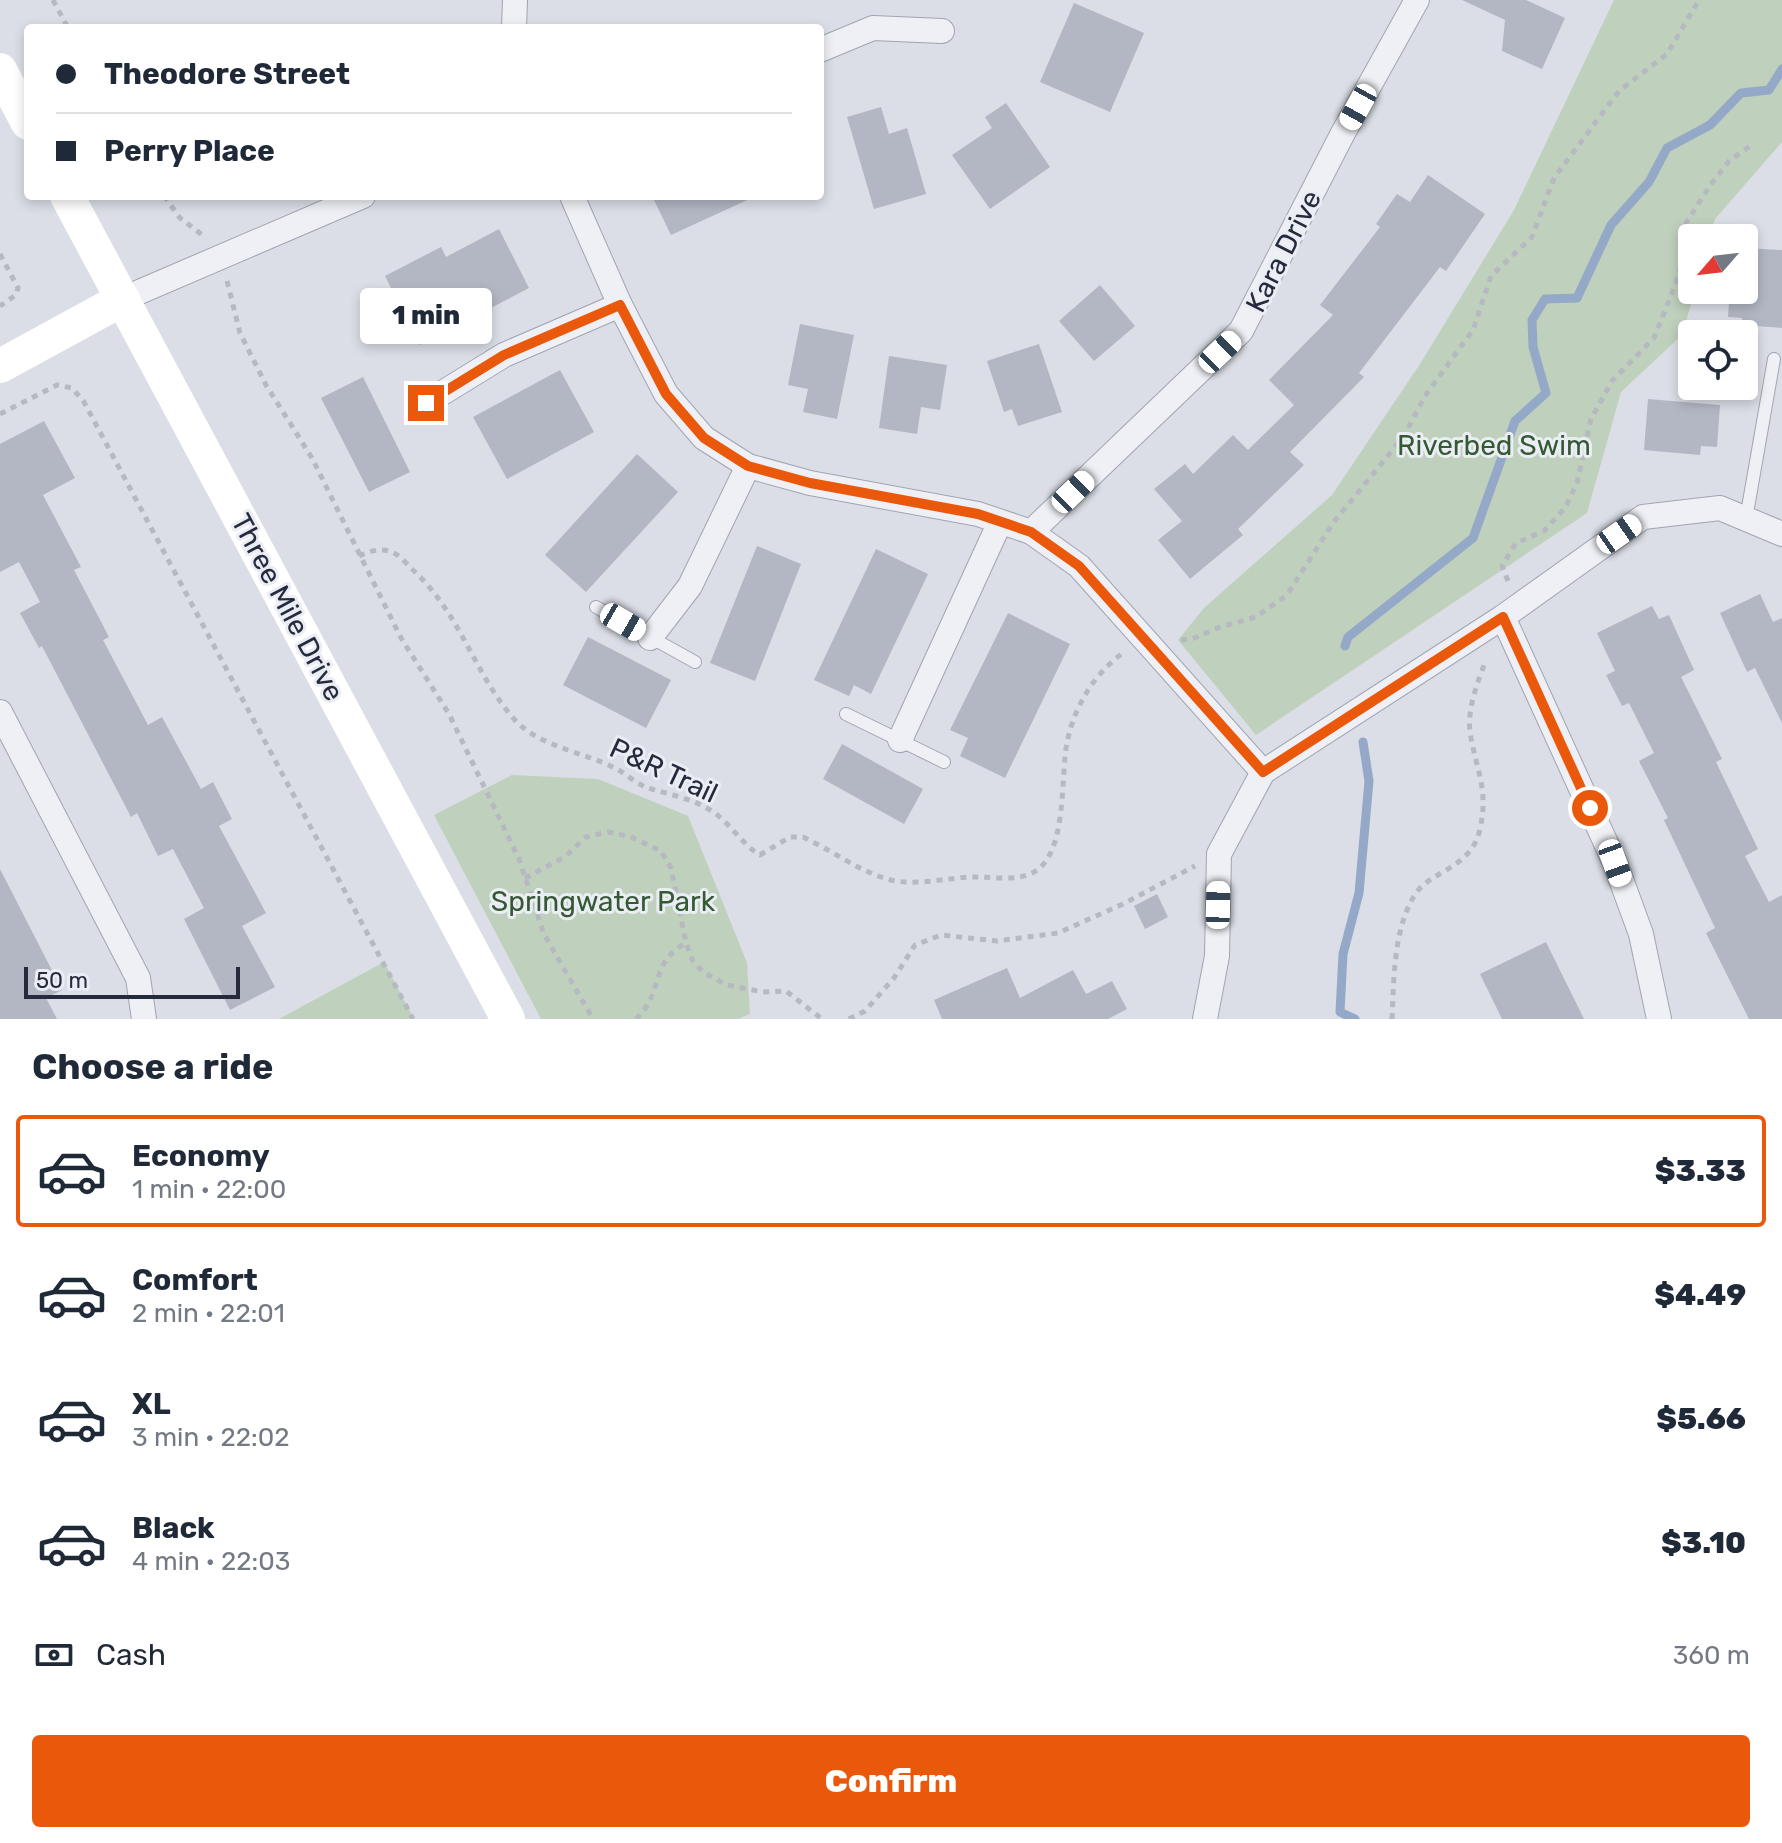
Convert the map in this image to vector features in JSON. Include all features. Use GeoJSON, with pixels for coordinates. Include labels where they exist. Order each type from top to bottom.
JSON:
{"type":"FeatureCollection","features":[{"type":"Feature","properties":{"kind":"main road"},"geometry":{"type":"LineString","coordinates":[[0,70],[24,115]]}},
{"type":"Feature","properties":{"kind":"main road","name":"Three Mile Drive"},"geometry":{"type":"LineString","coordinates":[[69,200],[508,1019]]}},
{"type":"Feature","properties":{"kind":"main road"},"geometry":{"type":"LineString","coordinates":[[0,366],[123,299]]}},
{"type":"Feature","properties":{"kind":"street"},"geometry":{"type":"LineString","coordinates":[[514,24],[515,0]]}},
{"type":"Feature","properties":{"kind":"street","name":"Kara Drive"},"geometry":{"type":"LineString","coordinates":[[1031,532],[1241,331],[1343,133],[1417,0]]}},
{"type":"Feature","properties":{"kind":"street"},"geometry":{"type":"LineString","coordinates":[[824,48],[873,28],[942,31]]}},
{"type":"Feature","properties":{"kind":"street"},"geometry":{"type":"LineString","coordinates":[[123,299],[354,200]]}},
{"type":"Feature","properties":{"kind":"street"},"geometry":{"type":"LineString","coordinates":[[574,200],[620,305],[666,394],[704,438],[748,466],[810,483],[978,514],[1031,532],[1079,566],[1263,772]]}},
{"type":"Feature","properties":{"kind":"street"},"geometry":{"type":"LineString","coordinates":[[426,403],[504,355],[620,305]]}},
{"type":"Feature","properties":{"kind":"street"},"geometry":{"type":"LineString","coordinates":[[650,638],[690,586],[748,466]]}},
{"type":"Feature","properties":{"kind":"street"},"geometry":{"type":"LineString","coordinates":[[1205,1019],[1217,956],[1219,854],[1263,772],[1503,617],[1643,517],[1720,508],[1782,534]]}},
{"type":"Feature","properties":{"kind":"street"},"geometry":{"type":"LineString","coordinates":[[900,740],[1000,522]]}},
{"type":"Feature","properties":{"kind":"street"},"geometry":{"type":"LineString","coordinates":[[1503,617],[1615,863],[1641,934],[1659,1019]]}},
{"type":"Feature","properties":{"kind":"street"},"geometry":{"type":"LineString","coordinates":[[0,712],[138,978],[144,1019]]}},
{"type":"Feature","properties":{"kind":"lane"},"geometry":{"type":"LineString","coordinates":[[1746,519],[1774,359]]}},
{"type":"Feature","properties":{"kind":"lane"},"geometry":{"type":"LineString","coordinates":[[596,607],[695,662]]}},
{"type":"Feature","properties":{"kind":"lane"},"geometry":{"type":"LineString","coordinates":[[846,714],[944,762]]}},
{"type":"Feature","properties":{"kind":"path"},"geometry":{"type":"LineString","coordinates":[[53,0],[66,24]]}},
{"type":"Feature","properties":{"kind":"path"},"geometry":{"type":"LineString","coordinates":[[1144,638],[1192,639],[1256,617],[1287,595],[1333,523],[1404,436],[1425,396],[1473,330],[1491,276],[1532,237],[1554,178],[1619,91],[1667,54],[1699,0]]}},
{"type":"Feature","properties":{"kind":"path"},"geometry":{"type":"LineString","coordinates":[[167,200],[180,218],[202,231],[217,259],[232,294],[240,333],[266,385],[312,458],[401,638],[449,714],[519,859],[544,934],[593,1019]]}},
{"type":"Feature","properties":{"kind":"path"},"geometry":{"type":"LineString","coordinates":[[0,254],[18,288],[16,295],[0,306]]}},
{"type":"Feature","properties":{"kind":"path"},"geometry":{"type":"LineString","coordinates":[[0,414],[57,385],[72,388],[84,402],[413,1019]]}},
{"type":"Feature","properties":{"kind":"path","name":"P&R Trail"},"geometry":{"type":"LineString","coordinates":[[359,556],[371,550],[394,552],[418,575],[445,604],[490,687],[516,721],[538,739],[580,752],[644,787],[685,798],[717,814],[746,847],[760,855],[790,837],[803,837],[886,879],[1011,879],[1032,874],[1046,862],[1056,836],[1062,804],[1068,738],[1086,691],[1105,667],[1144,638]]}},
{"type":"Feature","properties":{"kind":"path"},"geometry":{"type":"LineString","coordinates":[[525,878],[565,857],[586,837],[608,832],[631,837],[661,851],[671,868],[686,943],[693,961],[703,972],[727,985],[763,992],[786,991],[822,1019]]}},
{"type":"Feature","properties":{"kind":"path"},"geometry":{"type":"LineString","coordinates":[[849,1019],[865,1011],[894,978],[915,945],[941,935],[997,941],[1058,933],[1123,904],[1219,854]]}},
{"type":"Feature","properties":{"kind":"path"},"geometry":{"type":"LineString","coordinates":[[636,1019],[655,994],[660,970],[669,952],[686,943]]}},
{"type":"Feature","properties":{"kind":"green space","name":"Riverbed Swim"},"geometry":{"type":"Polygon","coordinates":[[[1614,0],[1782,0],[1782,142],[1713,224],[1678,224],[1678,304],[1691,304],[1686,320],[1678,320],[1678,339],[1621,392],[1587,513],[1256,735],[1178,640],[1204,608],[1332,495],[1420,364],[1514,210],[1614,0]]]}},
{"type":"Feature","properties":{"kind":"green space","name":"Springwater Park"},"geometry":{"type":"Polygon","coordinates":[[[512,775],[598,779],[688,816],[747,963],[750,1014],[738,1019],[541,1019],[434,815],[512,775]]]}},
{"type":"Feature","properties":{"kind":"green space"},"geometry":{"type":"Polygon","coordinates":[[[384,962],[414,1019],[279,1019],[384,962]]]}},
{"type":"Feature","properties":{"kind":"building"},"geometry":{"type":"Polygon","coordinates":[[[1462,0],[1526,0],[1565,18],[1542,69],[1502,51],[1505,20],[1462,0]]]}},
{"type":"Feature","properties":{"kind":"building"},"geometry":{"type":"Polygon","coordinates":[[[1074,3],[1144,33],[1110,112],[1040,82],[1074,3]]]}},
{"type":"Feature","properties":{"kind":"building"},"geometry":{"type":"Polygon","coordinates":[[[1006,103],[1050,167],[990,209],[952,155],[992,128],[985,117],[1006,103]]]}},
{"type":"Feature","properties":{"kind":"building"},"geometry":{"type":"Polygon","coordinates":[[[881,107],[889,134],[907,128],[926,194],[874,209],[847,117],[881,107]]]}},
{"type":"Feature","properties":{"kind":"building"},"geometry":{"type":"Polygon","coordinates":[[[1428,175],[1485,214],[1446,271],[1440,267],[1359,373],[1364,377],[1290,452],[1304,465],[1238,529],[1243,535],[1190,579],[1158,540],[1182,521],[1154,489],[1185,464],[1193,474],[1233,435],[1248,450],[1294,405],[1269,380],[1333,315],[1320,305],[1380,227],[1376,224],[1397,194],[1410,202],[1428,175]]]}},
{"type":"Feature","properties":{"kind":"building"},"geometry":{"type":"Polygon","coordinates":[[[654,200],[747,200],[671,235],[654,200]]]}},
{"type":"Feature","properties":{"kind":"building"},"geometry":{"type":"Polygon","coordinates":[[[499,229],[529,288],[420,345],[385,276],[441,247],[446,257],[499,229]]]}},
{"type":"Feature","properties":{"kind":"building"},"geometry":{"type":"Polygon","coordinates":[[[1758,249],[1782,250],[1782,328],[1758,326],[1758,320],[1728,317],[1729,304],[1758,304],[1758,249]]]}},
{"type":"Feature","properties":{"kind":"building"},"geometry":{"type":"Polygon","coordinates":[[[1100,285],[1135,326],[1094,361],[1059,321],[1100,285]]]}},
{"type":"Feature","properties":{"kind":"building"},"geometry":{"type":"Polygon","coordinates":[[[800,324],[854,335],[837,419],[803,412],[808,389],[788,385],[800,324]]]}},
{"type":"Feature","properties":{"kind":"building"},"geometry":{"type":"Polygon","coordinates":[[[1039,344],[1062,412],[1018,426],[1012,409],[1004,412],[987,361],[1039,344]]]}},
{"type":"Feature","properties":{"kind":"building"},"geometry":{"type":"Polygon","coordinates":[[[889,356],[947,365],[940,410],[921,407],[917,434],[879,428],[889,356]]]}},
{"type":"Feature","properties":{"kind":"building"},"geometry":{"type":"Polygon","coordinates":[[[560,370],[594,432],[507,479],[473,417],[560,370]]]}},
{"type":"Feature","properties":{"kind":"building"},"geometry":{"type":"Polygon","coordinates":[[[363,377],[410,472],[369,492],[321,398],[363,377]]]}},
{"type":"Feature","properties":{"kind":"building"},"geometry":{"type":"Polygon","coordinates":[[[1648,399],[1720,405],[1717,447],[1701,446],[1700,455],[1644,450],[1648,399]]]}},
{"type":"Feature","properties":{"kind":"building"},"geometry":{"type":"Polygon","coordinates":[[[44,421],[75,478],[43,495],[81,567],[74,570],[109,637],[103,640],[148,725],[162,717],[201,789],[213,782],[232,819],[219,826],[266,913],[242,926],[275,987],[230,1010],[184,919],[204,908],[173,849],[158,856],[137,813],[131,817],[42,646],[39,648],[20,613],[40,602],[19,562],[0,572],[0,444],[44,421]]]}},
{"type":"Feature","properties":{"kind":"building"},"geometry":{"type":"Polygon","coordinates":[[[637,454],[678,492],[586,592],[545,555],[637,454]]]}},
{"type":"Feature","properties":{"kind":"building"},"geometry":{"type":"Polygon","coordinates":[[[757,546],[801,564],[755,681],[710,663],[757,546]]]}},
{"type":"Feature","properties":{"kind":"building"},"geometry":{"type":"Polygon","coordinates":[[[876,549],[928,574],[871,694],[854,685],[849,696],[814,680],[876,549]]]}},
{"type":"Feature","properties":{"kind":"building"},"geometry":{"type":"Polygon","coordinates":[[[1760,594],[1773,622],[1782,618],[1782,723],[1755,668],[1747,672],[1720,613],[1760,594]]]}},
{"type":"Feature","properties":{"kind":"building"},"geometry":{"type":"Polygon","coordinates":[[[1652,606],[1659,619],[1669,615],[1694,670],[1681,677],[1722,759],[1716,762],[1758,849],[1745,856],[1769,902],[1782,895],[1782,1019],[1749,1019],[1706,933],[1715,928],[1664,820],[1668,818],[1639,761],[1654,753],[1629,703],[1622,706],[1606,675],[1615,671],[1597,633],[1652,606]]]}},
{"type":"Feature","properties":{"kind":"building"},"geometry":{"type":"Polygon","coordinates":[[[1008,613],[1070,644],[1005,778],[960,756],[968,738],[950,730],[1008,613]]]}},
{"type":"Feature","properties":{"kind":"building"},"geometry":{"type":"Polygon","coordinates":[[[588,637],[671,680],[646,728],[563,685],[588,637]]]}},
{"type":"Feature","properties":{"kind":"building"},"geometry":{"type":"Polygon","coordinates":[[[842,744],[923,789],[904,824],[823,779],[842,744]]]}},
{"type":"Feature","properties":{"kind":"building"},"geometry":{"type":"Polygon","coordinates":[[[0,869],[62,990],[46,998],[57,1019],[0,1019],[0,869]]]}},
{"type":"Feature","properties":{"kind":"building"},"geometry":{"type":"Polygon","coordinates":[[[1157,894],[1168,917],[1145,929],[1134,906],[1157,894]]]}},
{"type":"Feature","properties":{"kind":"building"},"geometry":{"type":"Polygon","coordinates":[[[1546,942],[1584,1019],[1502,1019],[1480,974],[1546,942]]]}},
{"type":"Feature","properties":{"kind":"building"},"geometry":{"type":"Polygon","coordinates":[[[1007,968],[1020,998],[1073,970],[1086,994],[1112,981],[1127,1009],[1108,1019],[942,1019],[934,1000],[1007,968]]]}},
{"type":"Feature","properties":{"kind":"waterway"},"geometry":{"type":"LineString","coordinates":[[1345,646],[1348,637],[1473,538],[1515,421],[1546,393],[1533,347],[1532,320],[1545,299],[1577,298],[1611,225],[1649,182],[1667,148],[1710,125],[1741,93],[1769,90],[1782,69]]}},
{"type":"Feature","properties":{"kind":"waterway"},"geometry":{"type":"LineString","coordinates":[[1355,1019],[1340,1012],[1343,954],[1359,893],[1369,781],[1363,742]]}},
{"type":"Feature","properties":{"kind":"route"},"geometry":{"type":"LineString","coordinates":[[426,403],[504,355],[620,305],[666,394],[704,438],[748,466],[810,483],[978,514],[1031,532],[1079,566],[1263,772],[1503,617],[1590,808]]}}]}
